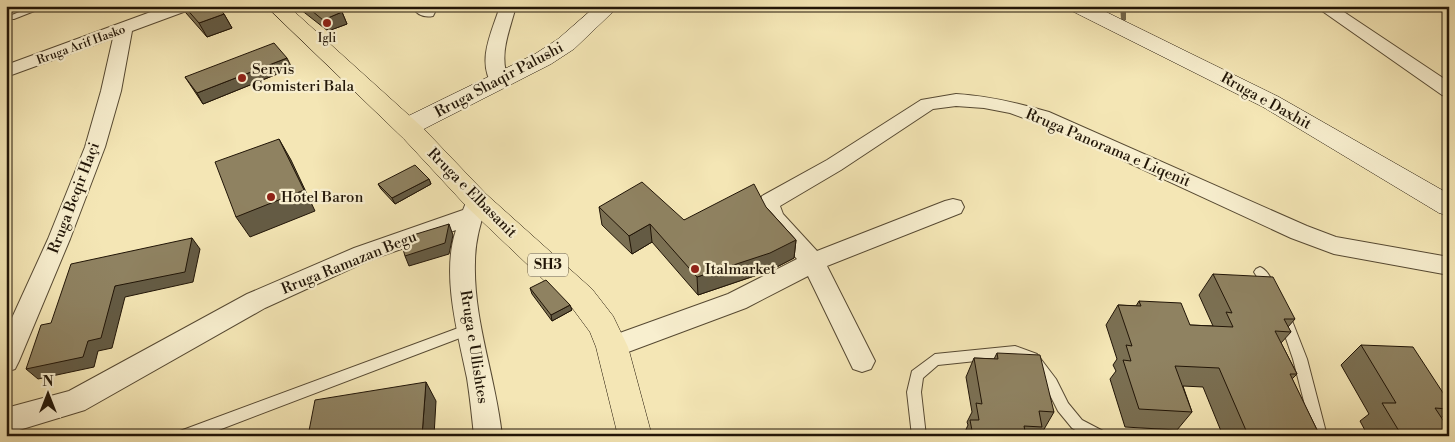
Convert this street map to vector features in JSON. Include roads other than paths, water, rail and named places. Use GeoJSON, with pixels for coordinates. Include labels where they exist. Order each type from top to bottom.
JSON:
{"type":"FeatureCollection","features":[{"type":"Feature","properties":{"kind":"main road","name":"Rruga e Elbasanit"},"geometry":{"type":"LineString","coordinates":[[276,6],[407,128],[474,209],[581,297],[602,326],[612,347],[635,436]]}},
{"type":"Feature","properties":{"kind":"street","name":"Rruga Arif Hasko"},"geometry":{"type":"LineString","coordinates":[[6,71],[183,6]]}},
{"type":"Feature","properties":{"kind":"street"},"geometry":{"type":"LineString","coordinates":[[500,82],[495,73],[494,60],[496,42],[508,6]]}},
{"type":"Feature","properties":{"kind":"street","name":"Rruga Shaqir Palushi"},"geometry":{"type":"LineString","coordinates":[[407,128],[543,59],[566,44],[609,6]]}},
{"type":"Feature","properties":{"kind":"street","name":"Rruga e Daxhit"},"geometry":{"type":"LineString","coordinates":[[1077,6],[1271,102],[1449,206]]}},
{"type":"Feature","properties":{"kind":"street"},"geometry":{"type":"LineString","coordinates":[[1323,6],[1449,90]]}},
{"type":"Feature","properties":{"kind":"street","name":"Rruga Beqir Haçi"},"geometry":{"type":"LineString","coordinates":[[6,361],[59,239],[95,147],[111,91],[124,29]]}},
{"type":"Feature","properties":{"kind":"street","name":"Rruga Panorama e Liqenit"},"geometry":{"type":"LineString","coordinates":[[862,361],[813,262],[774,218],[769,207],[770,202],[834,165],[928,104],[945,100],[962,99],[1001,105],[1059,124],[1299,232],[1334,245],[1449,266]]}},
{"type":"Feature","properties":{"kind":"street"},"geometry":{"type":"LineString","coordinates":[[612,347],[737,301],[813,262],[953,206]]}},
{"type":"Feature","properties":{"kind":"street","name":"Rruga Ramazan Begu"},"geometry":{"type":"LineString","coordinates":[[6,421],[56,408],[82,398],[158,353],[256,301],[362,254],[474,209]]}},
{"type":"Feature","properties":{"kind":"street","name":"Rruga e Ullishtes"},"geometry":{"type":"LineString","coordinates":[[474,209],[464,237],[464,303],[488,436]]}},
{"type":"Feature","properties":{"kind":"lane"},"geometry":{"type":"LineString","coordinates":[[10,17],[43,6]]}},
{"type":"Feature","properties":{"kind":"lane"},"geometry":{"type":"LineString","coordinates":[[1260,272],[1280,304],[1300,359],[1320,436]]}},
{"type":"Feature","properties":{"kind":"lane"},"geometry":{"type":"LineString","coordinates":[[185,436],[469,329]]}},
{"type":"Feature","properties":{"kind":"lane"},"geometry":{"type":"LineString","coordinates":[[919,436],[914,392],[917,375],[935,360],[1015,351],[1032,358],[1051,383],[1063,408],[1077,424],[1098,436]]}},
{"type":"Feature","properties":{"kind":"waterway"},"geometry":{"type":"LineString","coordinates":[[1123,6],[1124,19]]}},
{"type":"Feature","properties":{"kind":"place","name":"Igli"},"geometry":{"type":"Point","coordinates":[327,23]}},
{"type":"Feature","properties":{"kind":"place","name":"Servis Gomisteri Bala"},"geometry":{"type":"Point","coordinates":[242,78]}},
{"type":"Feature","properties":{"kind":"place","name":"Hotel Baron"},"geometry":{"type":"Point","coordinates":[271,197]}},
{"type":"Feature","properties":{"kind":"place","name":"Italmarket"},"geometry":{"type":"Point","coordinates":[695,269]}}]}
